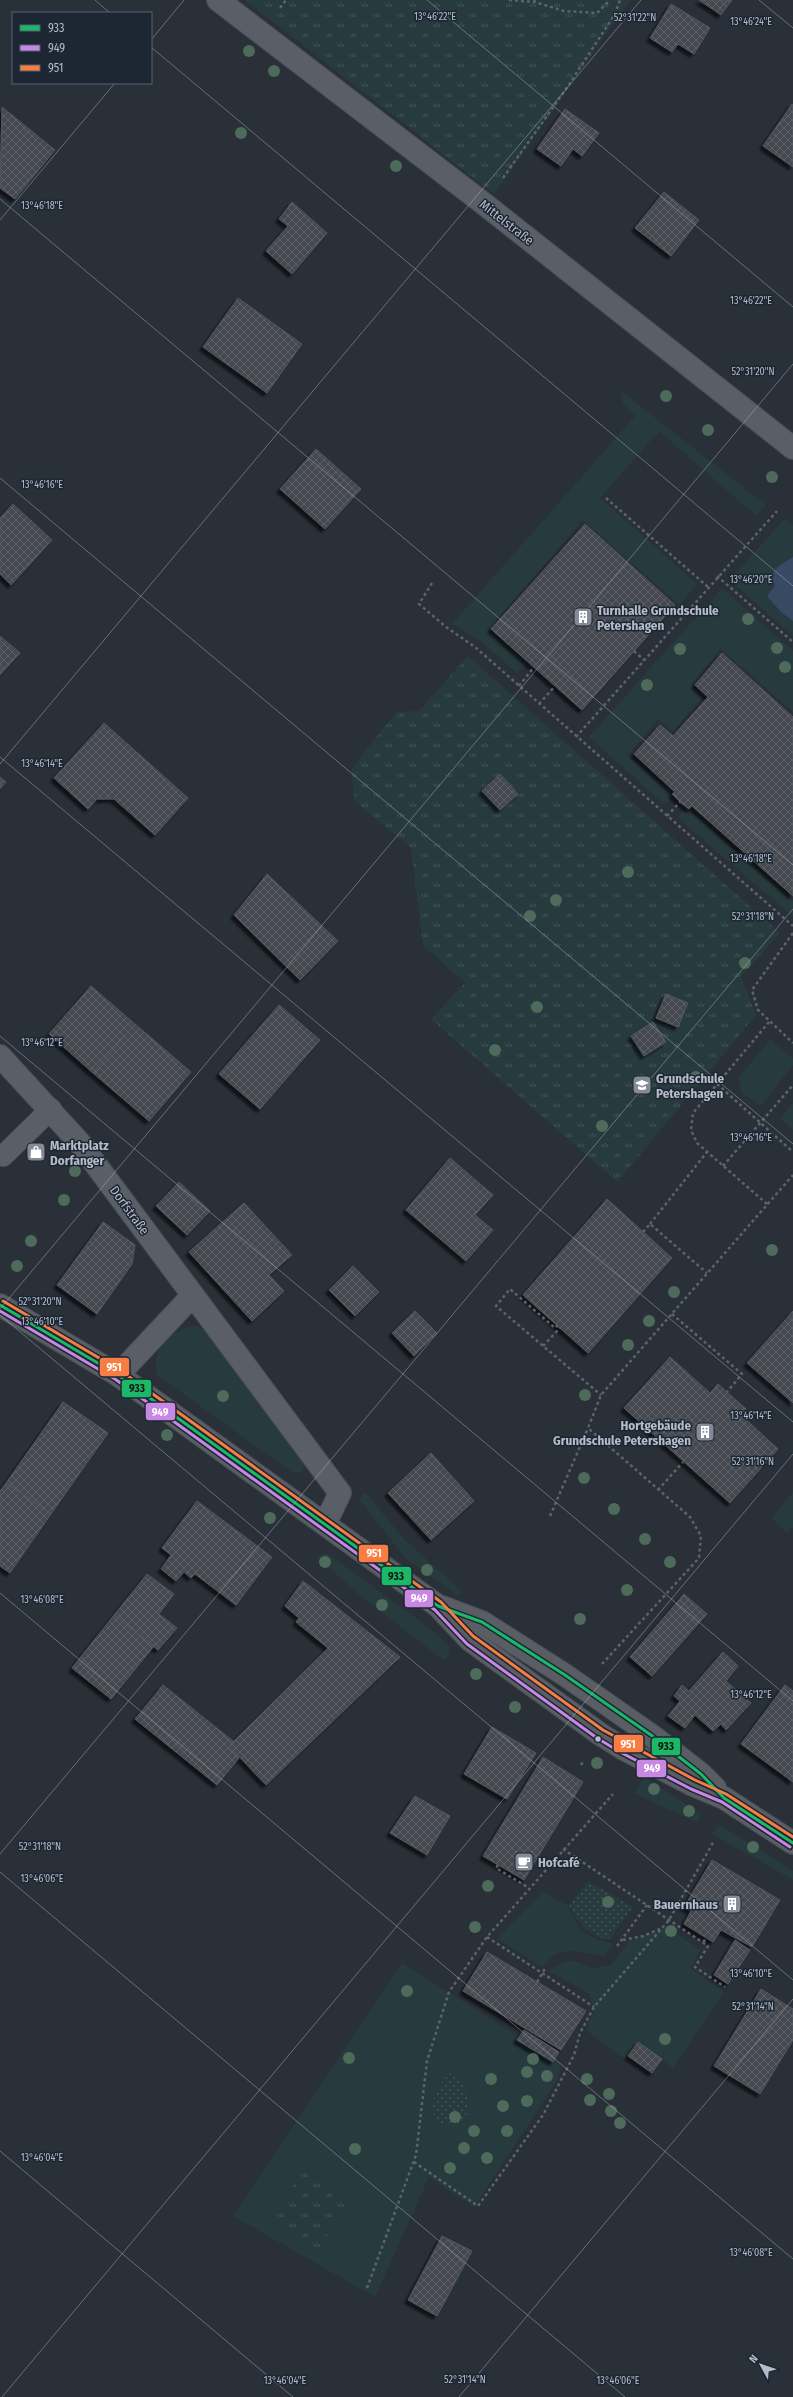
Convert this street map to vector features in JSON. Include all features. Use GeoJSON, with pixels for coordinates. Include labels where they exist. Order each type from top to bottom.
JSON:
{"type":"FeatureCollection","features":[{"type":"Feature","properties":{"kind":"main road"},"geometry":{"type":"LineString","coordinates":[[0,1305],[118,1375],[438,1606],[470,1640],[600,1734],[622,1748],[674,1776],[724,1798],[793,1843]]}},
{"type":"Feature","properties":{"kind":"main road"},"geometry":{"type":"LineString","coordinates":[[438,1606],[482,1622],[565,1674],[651,1735],[701,1774],[724,1798]]}},
{"type":"Feature","properties":{"kind":"street","name":"Mittelstraße"},"geometry":{"type":"LineString","coordinates":[[218,0],[483,203],[793,448]]}},
{"type":"Feature","properties":{"kind":"street","name":"Dorfstraße"},"geometry":{"type":"LineString","coordinates":[[0,1056],[51,1109],[101,1170],[340,1493],[325,1524]]}},
{"type":"Feature","properties":{"kind":"street"},"geometry":{"type":"LineString","coordinates":[[118,1375],[193,1295]]}},
{"type":"Feature","properties":{"kind":"lane"},"geometry":{"type":"LineString","coordinates":[[3,1156],[51,1109]]}},
{"type":"Feature","properties":{"kind":"path"},"geometry":{"type":"LineString","coordinates":[[509,0],[534,1],[564,10],[597,13],[610,0]]}},
{"type":"Feature","properties":{"kind":"path"},"geometry":{"type":"LineString","coordinates":[[483,203],[566,89],[615,14],[620,0]]}},
{"type":"Feature","properties":{"kind":"path"},"geometry":{"type":"LineString","coordinates":[[606,498],[708,587]]}},
{"type":"Feature","properties":{"kind":"path"},"geometry":{"type":"LineString","coordinates":[[576,737],[717,576],[777,511]]}},
{"type":"Feature","properties":{"kind":"path"},"geometry":{"type":"LineString","coordinates":[[717,576],[793,642]]}},
{"type":"Feature","properties":{"kind":"path"},"geometry":{"type":"LineString","coordinates":[[432,583],[419,604],[446,627],[475,647],[793,926]]}},
{"type":"Feature","properties":{"kind":"path"},"geometry":{"type":"LineString","coordinates":[[634,651],[644,660]]}},
{"type":"Feature","properties":{"kind":"path"},"geometry":{"type":"LineString","coordinates":[[519,686],[534,667]]}},
{"type":"Feature","properties":{"kind":"path"},"geometry":{"type":"LineString","coordinates":[[539,704],[555,686]]}},
{"type":"Feature","properties":{"kind":"path"},"geometry":{"type":"LineString","coordinates":[[667,816],[680,802]]}},
{"type":"Feature","properties":{"kind":"path"},"geometry":{"type":"LineString","coordinates":[[793,933],[752,990],[758,1010],[793,1043]]}},
{"type":"Feature","properties":{"kind":"path"},"geometry":{"type":"LineString","coordinates":[[767,1204],[697,1143],[691,1130],[693,1113],[770,1022]]}},
{"type":"Feature","properties":{"kind":"path"},"geometry":{"type":"LineString","coordinates":[[717,1084],[793,1152]]}},
{"type":"Feature","properties":{"kind":"path"},"geometry":{"type":"LineString","coordinates":[[723,1166],[793,1084]]}},
{"type":"Feature","properties":{"kind":"path"},"geometry":{"type":"LineString","coordinates":[[644,1232],[707,1152]]}},
{"type":"Feature","properties":{"kind":"path"},"geometry":{"type":"LineString","coordinates":[[550,1516],[601,1396],[793,1175]]}},
{"type":"Feature","properties":{"kind":"path"},"geometry":{"type":"LineString","coordinates":[[650,1224],[707,1273]]}},
{"type":"Feature","properties":{"kind":"path"},"geometry":{"type":"LineString","coordinates":[[543,1346],[559,1326],[555,1328],[510,1289],[496,1306],[601,1396]]}},
{"type":"Feature","properties":{"kind":"path"},"geometry":{"type":"LineString","coordinates":[[672,1314],[742,1374],[727,1392]]}},
{"type":"Feature","properties":{"kind":"path"},"geometry":{"type":"LineString","coordinates":[[588,1428],[690,1517],[701,1536],[699,1558],[600,1666]]}},
{"type":"Feature","properties":{"kind":"path"},"geometry":{"type":"LineString","coordinates":[[658,1490],[683,1462]]}},
{"type":"Feature","properties":{"kind":"path"},"geometry":{"type":"LineString","coordinates":[[367,2288],[416,2155],[427,2061],[449,1992],[487,1937],[563,1848],[613,1794]]}},
{"type":"Feature","properties":{"kind":"path"},"geometry":{"type":"LineString","coordinates":[[413,2162],[478,2206],[543,2115],[574,2055],[580,2033],[594,2007],[669,1920],[714,1841]]}},
{"type":"Feature","properties":{"kind":"path"},"geometry":{"type":"LineString","coordinates":[[563,1848],[708,1946],[696,1967],[725,1987]]}},
{"type":"Feature","properties":{"kind":"path"},"geometry":{"type":"LineString","coordinates":[[498,1865],[496,1868],[529,1888]]}},
{"type":"Feature","properties":{"kind":"path"},"geometry":{"type":"LineString","coordinates":[[618,1946],[647,1905]]}},
{"type":"Feature","properties":{"kind":"path"},"geometry":{"type":"LineString","coordinates":[[622,1940],[643,1936],[661,1929]]}},
{"type":"Feature","properties":{"kind":"path"},"geometry":{"type":"LineString","coordinates":[[487,1937],[594,2007]]}},
{"type":"Feature","properties":{"kind":"path"},"geometry":{"type":"LineString","coordinates":[[703,1942],[706,1938]]}},
{"type":"Feature","properties":{"kind":"path"},"geometry":{"type":"LineString","coordinates":[[537,1982],[546,1966]]}},
{"type":"Feature","properties":{"kind":"green space"},"geometry":{"type":"Polygon","coordinates":[[[245,0],[630,0],[494,194],[245,0]]]}},
{"type":"Feature","properties":{"kind":"green space"},"geometry":{"type":"Polygon","coordinates":[[[620,390],[766,505],[756,516],[659,431],[600,498],[697,584],[679,605],[583,520],[488,630],[526,664],[517,673],[479,640],[452,624],[635,416],[623,404],[620,390]]]}},
{"type":"Feature","properties":{"kind":"green space"},"geometry":{"type":"Polygon","coordinates":[[[785,518],[793,525],[793,636],[730,580],[785,518]]]}},
{"type":"Feature","properties":{"kind":"green space"},"geometry":{"type":"Polygon","coordinates":[[[722,588],[793,651],[793,712],[721,649],[690,685],[703,696],[673,731],[658,719],[628,755],[670,792],[669,795],[672,797],[665,805],[589,737],[722,588]]]}},
{"type":"Feature","properties":{"kind":"green space"},"geometry":{"type":"Polygon","coordinates":[[[468,656],[780,933],[741,976],[756,1015],[617,1182],[431,1019],[465,983],[423,945],[411,848],[354,801],[352,768],[396,712],[419,711],[468,656]]]}},
{"type":"Feature","properties":{"kind":"green space"},"geometry":{"type":"Polygon","coordinates":[[[683,810],[688,814],[692,812],[793,901],[793,917],[678,818],[683,810]]]}},
{"type":"Feature","properties":{"kind":"green space"},"geometry":{"type":"Polygon","coordinates":[[[770,1039],[793,1059],[793,1065],[761,1106],[742,1093],[738,1079],[770,1039]]]}},
{"type":"Feature","properties":{"kind":"green space"},"geometry":{"type":"Polygon","coordinates":[[[793,1103],[793,1130],[780,1118],[793,1103]]]}},
{"type":"Feature","properties":{"kind":"green space"},"geometry":{"type":"Polygon","coordinates":[[[191,1326],[199,1326],[209,1335],[303,1461],[304,1469],[302,1471],[297,1473],[289,1470],[157,1375],[156,1358],[163,1344],[175,1333],[191,1326]]]}},
{"type":"Feature","properties":{"kind":"green space"},"geometry":{"type":"Polygon","coordinates":[[[365,1492],[404,1539],[463,1592],[458,1596],[404,1557],[359,1499],[365,1492]]]}},
{"type":"Feature","properties":{"kind":"green space"},"geometry":{"type":"Polygon","coordinates":[[[793,1492],[793,1527],[787,1533],[771,1518],[793,1492]]]}},
{"type":"Feature","properties":{"kind":"green space"},"geometry":{"type":"Polygon","coordinates":[[[327,1553],[419,1620],[450,1646],[448,1656],[445,1661],[362,1597],[316,1556],[327,1553]]]}},
{"type":"Feature","properties":{"kind":"green space"},"geometry":{"type":"Polygon","coordinates":[[[644,1777],[697,1811],[701,1815],[697,1822],[634,1793],[644,1777]]]}},
{"type":"Feature","properties":{"kind":"green space"},"geometry":{"type":"Polygon","coordinates":[[[722,1826],[793,1871],[793,1880],[712,1834],[717,1827],[722,1826]]]}},
{"type":"Feature","properties":{"kind":"green space"},"geometry":{"type":"Polygon","coordinates":[[[588,1881],[633,1907],[609,1940],[601,1938],[584,1928],[576,1918],[569,1905],[588,1881]]]}},
{"type":"Feature","properties":{"kind":"green space"},"geometry":{"type":"Polygon","coordinates":[[[543,1892],[567,1905],[581,1930],[596,1939],[614,1944],[604,1956],[571,1951],[564,1952],[557,1954],[542,1967],[497,1939],[543,1892]]]}},
{"type":"Feature","properties":{"kind":"green space"},"geometry":{"type":"Polygon","coordinates":[[[667,1927],[700,1950],[691,1969],[724,1992],[673,2068],[638,2042],[624,2059],[586,2030],[594,2011],[589,1994],[549,1971],[560,1964],[573,1960],[592,1968],[611,1965],[629,1941],[667,1927]]]}},
{"type":"Feature","properties":{"kind":"green space"},"geometry":{"type":"Polygon","coordinates":[[[402,1963],[561,2063],[557,2081],[474,2207],[429,2177],[375,2297],[233,2216],[402,1963]]]}},
{"type":"Feature","properties":{"kind":"green space"},"geometry":{"type":"Polygon","coordinates":[[[451,2073],[461,2076],[467,2095],[467,2113],[462,2125],[445,2125],[435,2117],[433,2111],[433,2104],[438,2089],[446,2077],[451,2073]]]}},
{"type":"Feature","properties":{"kind":"green space"},"geometry":{"type":"Polygon","coordinates":[[[302,2171],[348,2200],[316,2254],[270,2223],[302,2171]]]}},
{"type":"Feature","properties":{"kind":"water"},"geometry":{"type":"Polygon","coordinates":[[[793,557],[793,621],[781,612],[767,596],[775,585],[768,578],[780,565],[793,557]]]}},
{"type":"Feature","properties":{"kind":"building"},"geometry":{"type":"Polygon","coordinates":[[[699,0],[732,0],[721,15],[699,0]]]}},
{"type":"Feature","properties":{"kind":"building"},"geometry":{"type":"Polygon","coordinates":[[[671,4],[710,28],[694,54],[678,44],[672,52],[650,38],[671,4]]]}},
{"type":"Feature","properties":{"kind":"building"},"geometry":{"type":"Polygon","coordinates":[[[792,104],[793,105],[793,167],[763,146],[792,104]]]}},
{"type":"Feature","properties":{"kind":"building"},"geometry":{"type":"Polygon","coordinates":[[[2,107],[55,150],[15,199],[0,188],[2,107]]]}},
{"type":"Feature","properties":{"kind":"building"},"geometry":{"type":"Polygon","coordinates":[[[565,109],[599,133],[582,156],[573,149],[561,166],[537,149],[565,109]]]}},
{"type":"Feature","properties":{"kind":"building"},"geometry":{"type":"Polygon","coordinates":[[[664,192],[699,220],[671,256],[635,228],[664,192]]]}},
{"type":"Feature","properties":{"kind":"building"},"geometry":{"type":"Polygon","coordinates":[[[292,202],[327,233],[292,274],[266,251],[288,226],[279,219],[292,202]]]}},
{"type":"Feature","properties":{"kind":"building"},"geometry":{"type":"Polygon","coordinates":[[[238,298],[302,344],[267,393],[203,347],[238,298]]]}},
{"type":"Feature","properties":{"kind":"building"},"geometry":{"type":"Polygon","coordinates":[[[316,449],[361,489],[325,529],[280,489],[316,449]]]}},
{"type":"Feature","properties":{"kind":"building"},"geometry":{"type":"Polygon","coordinates":[[[13,504],[52,540],[11,585],[0,574],[0,518],[13,504]]]}},
{"type":"Feature","properties":{"kind":"building","name":"Turnhalle Grundschule Petershagen"},"geometry":{"type":"Polygon","coordinates":[[[585,524],[675,605],[582,710],[491,629],[585,524]]]}},
{"type":"Feature","properties":{"kind":"building"},"geometry":{"type":"Polygon","coordinates":[[[0,636],[20,653],[0,675],[0,636]]]}},
{"type":"Feature","properties":{"kind":"building"},"geometry":{"type":"Polygon","coordinates":[[[722,653],[793,717],[793,896],[692,806],[689,809],[680,802],[672,794],[675,792],[634,754],[660,725],[673,736],[708,697],[695,685],[722,653]]]}},
{"type":"Feature","properties":{"kind":"building"},"geometry":{"type":"Polygon","coordinates":[[[104,723],[188,798],[155,835],[114,799],[97,799],[88,809],[54,778],[104,723]]]}},
{"type":"Feature","properties":{"kind":"building"},"geometry":{"type":"Polygon","coordinates":[[[500,774],[518,794],[500,810],[482,791],[500,774]]]}},
{"type":"Feature","properties":{"kind":"building"},"geometry":{"type":"Polygon","coordinates":[[[0,777],[6,782],[0,789],[0,777]]]}},
{"type":"Feature","properties":{"kind":"building"},"geometry":{"type":"Polygon","coordinates":[[[267,874],[338,941],[300,980],[234,915],[267,874]]]}},
{"type":"Feature","properties":{"kind":"building"},"geometry":{"type":"Polygon","coordinates":[[[91,986],[135,1024],[93,1073],[49,1034],[91,986]]]}},
{"type":"Feature","properties":{"kind":"building"},"geometry":{"type":"Polygon","coordinates":[[[666,994],[688,1003],[678,1027],[656,1018],[666,994]]]}},
{"type":"Feature","properties":{"kind":"building"},"geometry":{"type":"Polygon","coordinates":[[[279,1005],[320,1040],[260,1109],[219,1074],[279,1005]]]}},
{"type":"Feature","properties":{"kind":"building"},"geometry":{"type":"Polygon","coordinates":[[[653,1022],[666,1042],[644,1056],[631,1036],[653,1022]]]}},
{"type":"Feature","properties":{"kind":"building"},"geometry":{"type":"Polygon","coordinates":[[[135,1024],[191,1072],[149,1121],[93,1073],[135,1024]]]}},
{"type":"Feature","properties":{"kind":"building"},"geometry":{"type":"Polygon","coordinates":[[[450,1158],[493,1195],[475,1215],[493,1230],[466,1261],[406,1210],[450,1158]]]}},
{"type":"Feature","properties":{"kind":"building"},"geometry":{"type":"Polygon","coordinates":[[[179,1182],[210,1211],[187,1235],[156,1206],[179,1182]]]}},
{"type":"Feature","properties":{"kind":"building"},"geometry":{"type":"Polygon","coordinates":[[[607,1199],[672,1258],[588,1353],[523,1295],[607,1199]]]}},
{"type":"Feature","properties":{"kind":"building"},"geometry":{"type":"Polygon","coordinates":[[[244,1203],[292,1255],[269,1275],[284,1291],[252,1321],[189,1252],[244,1203]]]}},
{"type":"Feature","properties":{"kind":"building"},"geometry":{"type":"Polygon","coordinates":[[[103,1222],[135,1245],[132,1264],[97,1314],[57,1285],[103,1222]]]}},
{"type":"Feature","properties":{"kind":"building"},"geometry":{"type":"Polygon","coordinates":[[[353,1266],[379,1292],[355,1316],[329,1290],[353,1266]]]}},
{"type":"Feature","properties":{"kind":"building"},"geometry":{"type":"Polygon","coordinates":[[[415,1311],[437,1333],[414,1356],[392,1333],[415,1311]]]}},
{"type":"Feature","properties":{"kind":"building"},"geometry":{"type":"Polygon","coordinates":[[[793,1311],[793,1403],[747,1363],[793,1311]]]}},
{"type":"Feature","properties":{"kind":"building","name":"Hortgebäude Grundschule Petershagen"},"geometry":{"type":"Polygon","coordinates":[[[670,1357],[710,1393],[718,1384],[746,1409],[741,1415],[778,1449],[730,1503],[624,1408],[670,1357]]]}},
{"type":"Feature","properties":{"kind":"building"},"geometry":{"type":"Polygon","coordinates":[[[63,1402],[108,1433],[51,1514],[6,1483],[63,1402]]]}},
{"type":"Feature","properties":{"kind":"building"},"geometry":{"type":"Polygon","coordinates":[[[431,1453],[474,1501],[431,1540],[388,1493],[431,1453]]]}},
{"type":"Feature","properties":{"kind":"building"},"geometry":{"type":"Polygon","coordinates":[[[6,1483],[51,1514],[10,1573],[0,1566],[0,1491],[6,1483]]]}},
{"type":"Feature","properties":{"kind":"building"},"geometry":{"type":"Polygon","coordinates":[[[197,1501],[272,1557],[236,1605],[195,1574],[191,1578],[184,1572],[176,1581],[161,1569],[171,1555],[162,1548],[197,1501]]]}},
{"type":"Feature","properties":{"kind":"building"},"geometry":{"type":"Polygon","coordinates":[[[147,1574],[174,1594],[159,1614],[177,1628],[158,1650],[114,1615],[147,1574]]]}},
{"type":"Feature","properties":{"kind":"building"},"geometry":{"type":"Polygon","coordinates":[[[303,1581],[400,1657],[266,1785],[229,1746],[328,1648],[296,1622],[299,1618],[285,1606],[303,1581]]]}},
{"type":"Feature","properties":{"kind":"building"},"geometry":{"type":"Polygon","coordinates":[[[684,1594],[707,1614],[652,1676],[630,1657],[684,1594]]]}},
{"type":"Feature","properties":{"kind":"building"},"geometry":{"type":"Polygon","coordinates":[[[114,1615],[154,1646],[111,1699],[72,1668],[114,1615]]]}},
{"type":"Feature","properties":{"kind":"building"},"geometry":{"type":"Polygon","coordinates":[[[723,1652],[738,1666],[726,1681],[751,1703],[726,1730],[721,1724],[713,1731],[695,1715],[685,1728],[668,1716],[680,1701],[674,1696],[682,1685],[689,1691],[723,1652]]]}},
{"type":"Feature","properties":{"kind":"building"},"geometry":{"type":"Polygon","coordinates":[[[163,1685],[233,1741],[229,1746],[239,1758],[217,1785],[135,1719],[163,1685]]]}},
{"type":"Feature","properties":{"kind":"building"},"geometry":{"type":"Polygon","coordinates":[[[785,1685],[793,1691],[793,1782],[741,1744],[785,1685]]]}},
{"type":"Feature","properties":{"kind":"building"},"geometry":{"type":"Polygon","coordinates":[[[492,1727],[536,1753],[507,1799],[464,1774],[492,1727]]]}},
{"type":"Feature","properties":{"kind":"building"},"geometry":{"type":"Polygon","coordinates":[[[543,1757],[583,1782],[524,1880],[483,1856],[543,1757]]]}},
{"type":"Feature","properties":{"kind":"building"},"geometry":{"type":"Polygon","coordinates":[[[415,1796],[450,1816],[427,1855],[390,1833],[415,1796]]]}},
{"type":"Feature","properties":{"kind":"building","name":"Bauernhaus"},"geometry":{"type":"Polygon","coordinates":[[[712,1860],[780,1900],[752,1947],[721,1930],[713,1942],[684,1924],[691,1911],[684,1907],[712,1860]]]}},
{"type":"Feature","properties":{"kind":"building"},"geometry":{"type":"Polygon","coordinates":[[[735,1940],[750,1950],[728,1984],[714,1975],[735,1940]]]}},
{"type":"Feature","properties":{"kind":"building"},"geometry":{"type":"Polygon","coordinates":[[[487,1952],[586,2011],[561,2050],[463,1991],[487,1952]]]}},
{"type":"Feature","properties":{"kind":"building"},"geometry":{"type":"Polygon","coordinates":[[[761,1989],[793,2009],[793,2040],[760,2094],[714,2066],[761,1989]]]}},
{"type":"Feature","properties":{"kind":"building"},"geometry":{"type":"Polygon","coordinates":[[[524,2030],[559,2052],[553,2062],[517,2040],[524,2030]]]}},
{"type":"Feature","properties":{"kind":"building"},"geometry":{"type":"Polygon","coordinates":[[[638,2042],[662,2059],[652,2073],[628,2056],[638,2042]]]}},
{"type":"Feature","properties":{"kind":"building"},"geometry":{"type":"Polygon","coordinates":[[[442,2236],[472,2251],[437,2316],[408,2300],[442,2236]]]}},
{"type":"Feature","properties":{"kind":"transit line","name":"951"},"geometry":{"type":"LineString","coordinates":[[3,1301],[121,1371],[441,1602],[473,1636],[603,1730],[695,1780],[726,1794],[793,1837]]}},
{"type":"Feature","properties":{"kind":"transit line","name":"933"},"geometry":{"type":"LineString","coordinates":[[0,1305],[118,1375],[438,1606],[482,1622],[565,1675],[651,1735],[701,1774],[724,1798],[793,1843]]}},
{"type":"Feature","properties":{"kind":"transit line","name":"949"},"geometry":{"type":"LineString","coordinates":[[0,1311],[115,1379],[435,1610],[467,1644],[597,1738],[620,1752],[691,1789],[722,1802],[790,1847]]}},
{"type":"Feature","properties":{"kind":"place","name":"Turnhalle Grundschule Petershagen"},"geometry":{"type":"Point","coordinates":[583,617]}},
{"type":"Feature","properties":{"kind":"place","name":"Grundschule Petershagen"},"geometry":{"type":"Point","coordinates":[642,1085]}},
{"type":"Feature","properties":{"kind":"place","name":"Marktplatz Dorfanger"},"geometry":{"type":"Point","coordinates":[36,1152]}},
{"type":"Feature","properties":{"kind":"place","name":"Hortgebäude Grundschule Petershagen"},"geometry":{"type":"Point","coordinates":[705,1432]}},
{"type":"Feature","properties":{"kind":"place","name":"Hofcafé"},"geometry":{"type":"Point","coordinates":[524,1862]}},
{"type":"Feature","properties":{"kind":"place","name":"Bauernhaus"},"geometry":{"type":"Point","coordinates":[732,1904]}}]}
